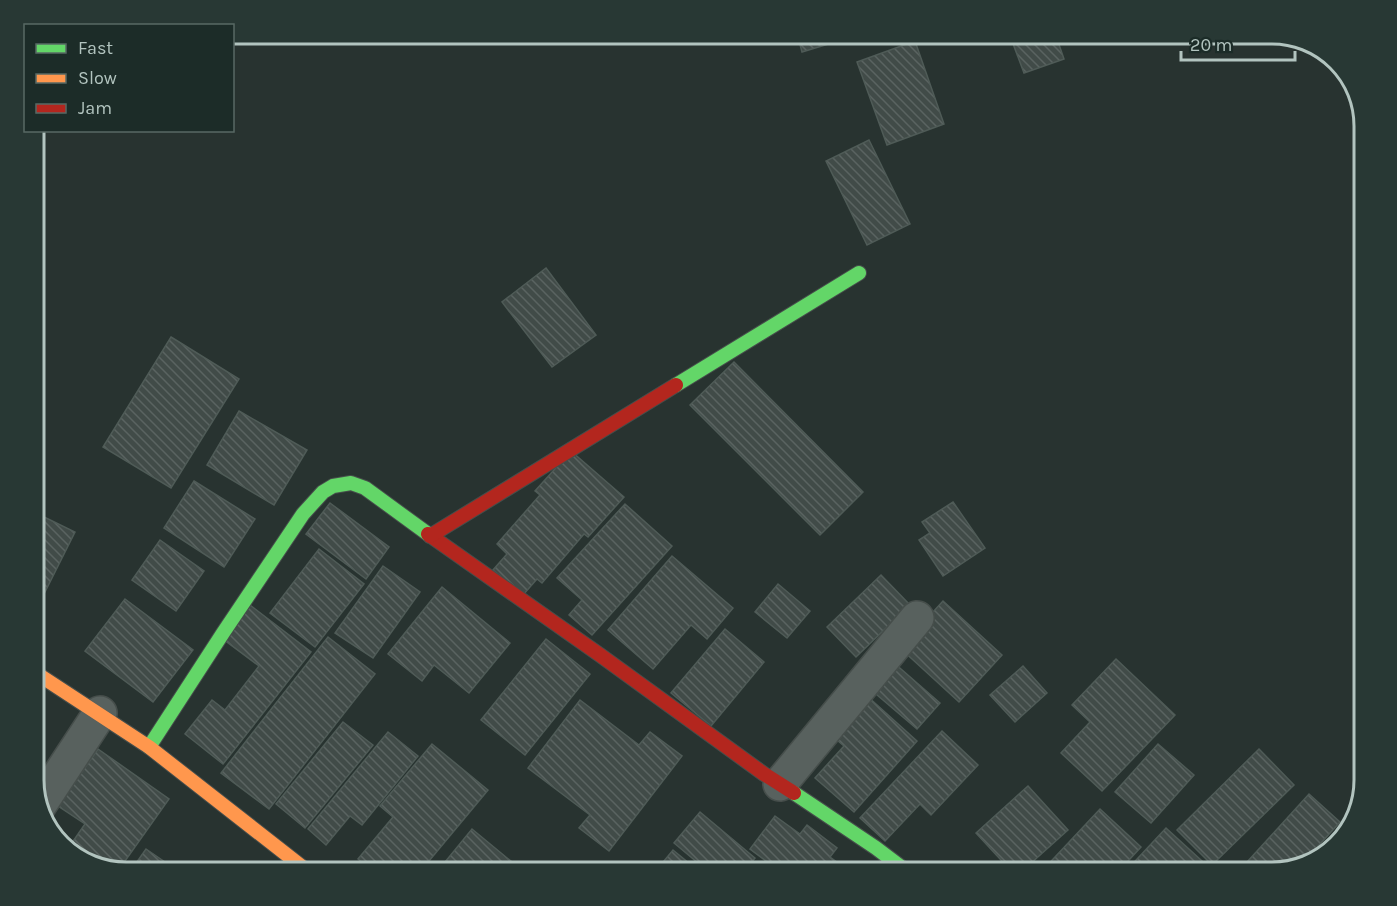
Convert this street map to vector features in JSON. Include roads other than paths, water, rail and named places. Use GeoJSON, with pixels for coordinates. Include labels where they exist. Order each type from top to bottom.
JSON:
{"type":"FeatureCollection","features":[{"type":"Feature","properties":{"kind":"main road"},"geometry":{"type":"LineString","coordinates":[[430,536],[859,273]]}},
{"type":"Feature","properties":{"kind":"main road"},"geometry":{"type":"LineString","coordinates":[[149,747],[303,514],[323,492],[333,486],[351,483],[366,488],[764,774],[894,862]]}},
{"type":"Feature","properties":{"kind":"main road"},"geometry":{"type":"LineString","coordinates":[[44,677],[149,747],[296,862]]}},
{"type":"Feature","properties":{"kind":"street"},"geometry":{"type":"LineString","coordinates":[[780,784],[917,618]]}},
{"type":"Feature","properties":{"kind":"street"},"geometry":{"type":"LineString","coordinates":[[45,796],[99,713]]}}]}
